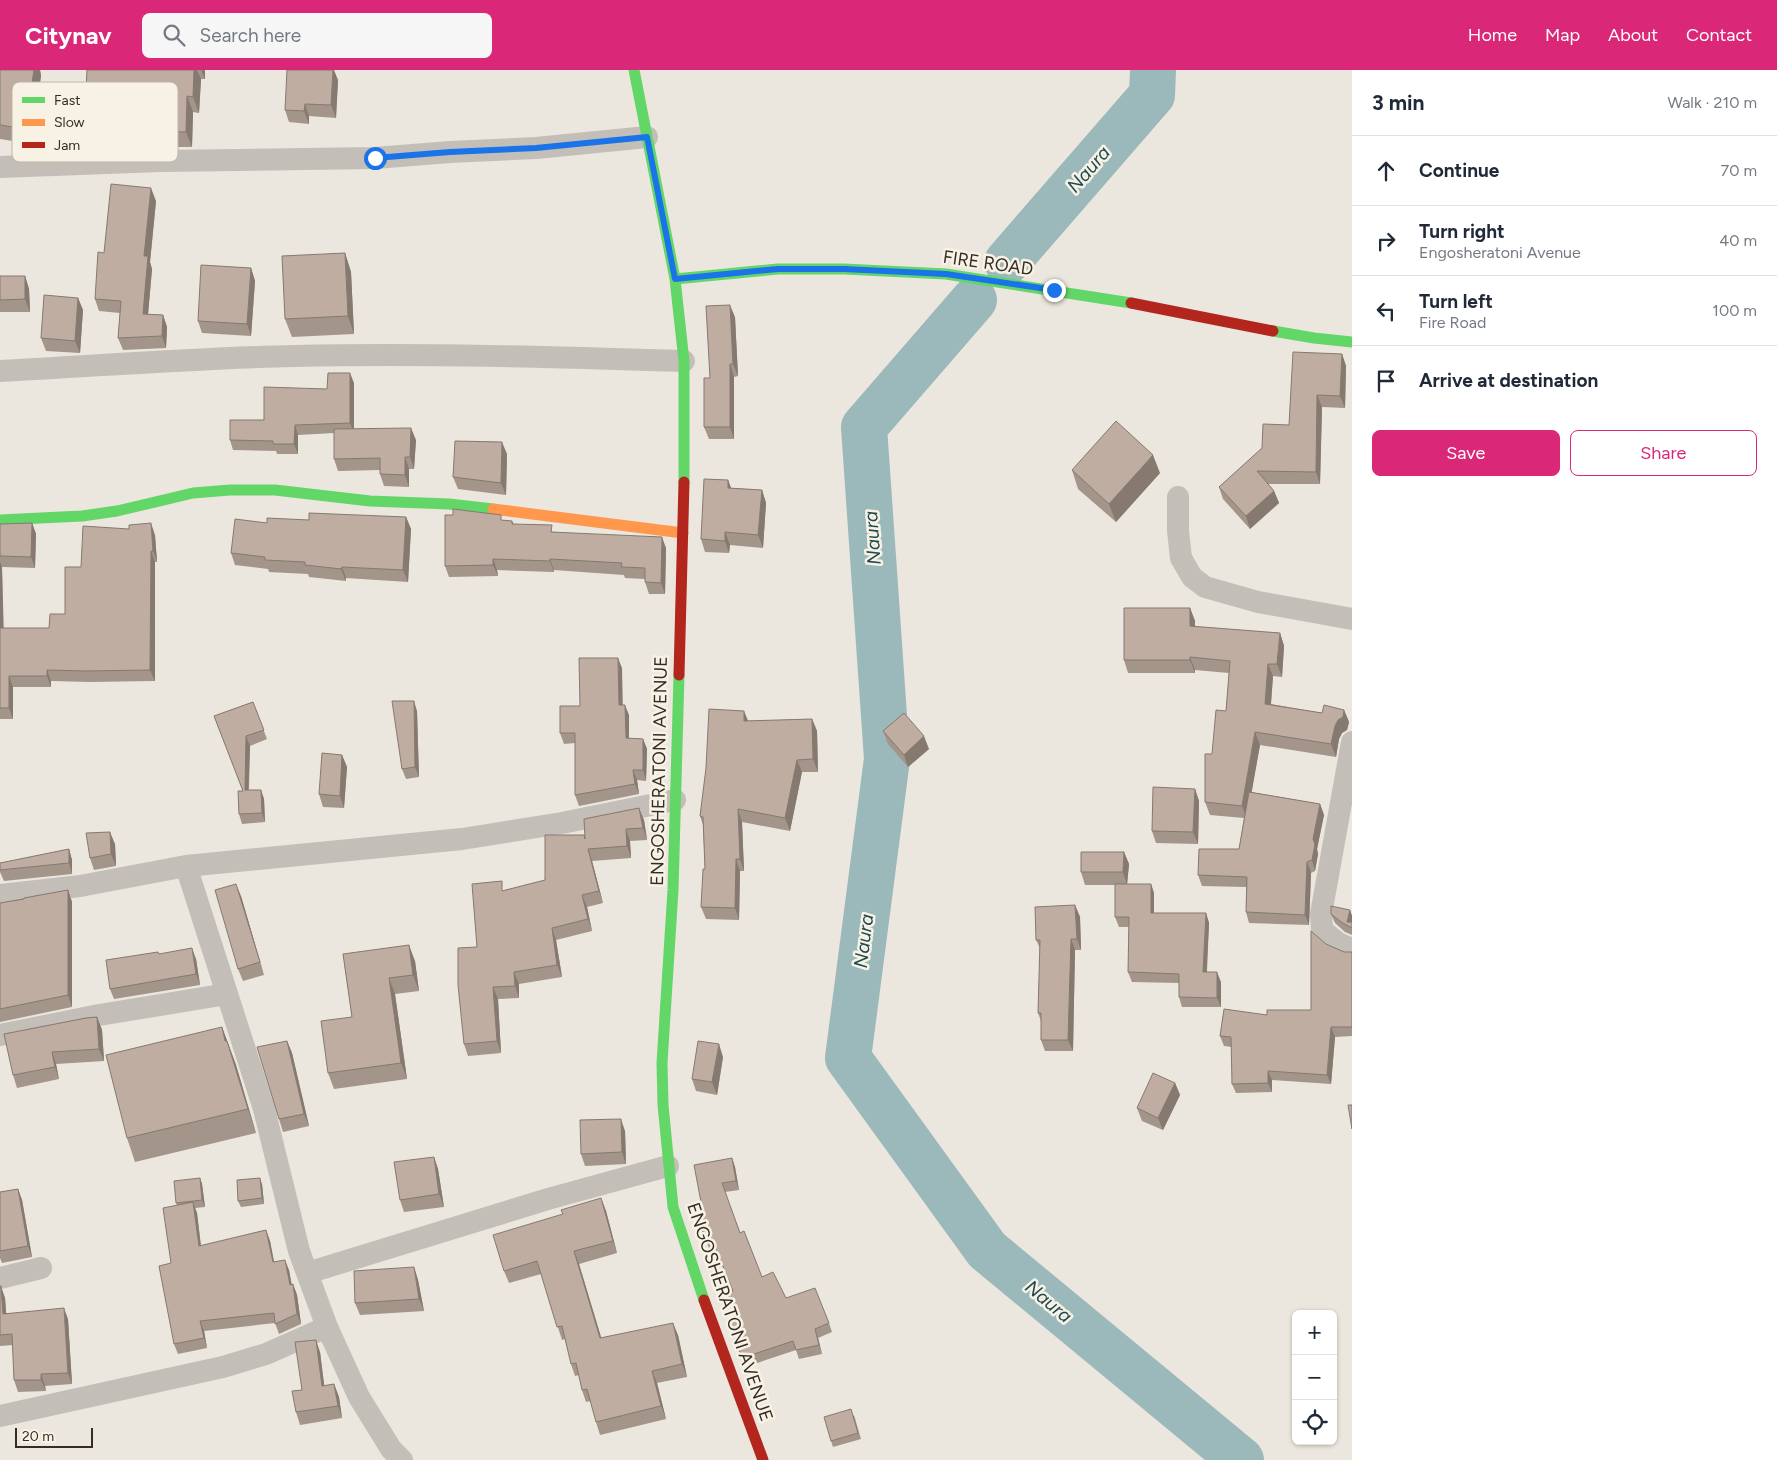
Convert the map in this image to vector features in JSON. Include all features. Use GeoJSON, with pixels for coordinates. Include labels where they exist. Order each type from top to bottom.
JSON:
{"type":"FeatureCollection","features":[{"type":"Feature","properties":{"kind":"street","name":"ENGOSHERATONI AVENUE"},"geometry":{"type":"LineString","coordinates":[[634,70],[675,279],[684,361],[683,533],[673,890],[662,1063],[668,1166],[673,1206],[705,1304],[749,1418],[763,1460]]}},
{"type":"Feature","properties":{"kind":"street"},"geometry":{"type":"LineString","coordinates":[[178,161],[375,158],[536,148],[647,137]]}},
{"type":"Feature","properties":{"kind":"street"},"geometry":{"type":"LineString","coordinates":[[0,167],[134,162]]}},
{"type":"Feature","properties":{"kind":"street","name":"FIRE ROAD"},"geometry":{"type":"LineString","coordinates":[[675,279],[778,269],[844,269],[946,274],[1165,309],[1314,338],[1352,342]]}},
{"type":"Feature","properties":{"kind":"street"},"geometry":{"type":"LineString","coordinates":[[0,371],[294,356],[529,356],[684,361]]}},
{"type":"Feature","properties":{"kind":"street"},"geometry":{"type":"LineString","coordinates":[[0,520],[82,516],[117,511],[193,493],[230,490],[275,490],[370,502],[449,504],[683,533]]}},
{"type":"Feature","properties":{"kind":"street"},"geometry":{"type":"LineString","coordinates":[[1178,497],[1178,531],[1181,558],[1192,577],[1205,586],[1258,602],[1352,619]]}},
{"type":"Feature","properties":{"kind":"street"},"geometry":{"type":"LineString","coordinates":[[1352,742],[1321,914],[1322,930],[1338,943],[1352,949]]}},
{"type":"Feature","properties":{"kind":"street"},"geometry":{"type":"LineString","coordinates":[[0,896],[80,886],[186,866],[462,839],[562,823],[675,800]]}},
{"type":"Feature","properties":{"kind":"street"},"geometry":{"type":"LineString","coordinates":[[186,866],[264,1109],[299,1251],[327,1327],[359,1397],[392,1449],[402,1460]]}},
{"type":"Feature","properties":{"kind":"street"},"geometry":{"type":"LineString","coordinates":[[0,1035],[99,1015],[227,994]]}},
{"type":"Feature","properties":{"kind":"street"},"geometry":{"type":"LineString","coordinates":[[307,1273],[548,1199],[668,1166]]}},
{"type":"Feature","properties":{"kind":"street"},"geometry":{"type":"LineString","coordinates":[[0,1278],[41,1268]]}},
{"type":"Feature","properties":{"kind":"street"},"geometry":{"type":"LineString","coordinates":[[0,1416],[223,1367],[266,1354],[327,1327]]}},
{"type":"Feature","properties":{"kind":"building"},"geometry":{"type":"Polygon","coordinates":[[[0,70],[34,70],[32,82],[12,82],[12,127],[0,125],[0,70]]]}},
{"type":"Feature","properties":{"kind":"building"},"geometry":{"type":"Polygon","coordinates":[[[87,70],[194,70],[193,97],[187,96],[186,132],[178,132],[178,82],[86,82],[87,70]]]}},
{"type":"Feature","properties":{"kind":"building"},"geometry":{"type":"Polygon","coordinates":[[[287,70],[333,70],[331,105],[305,104],[304,111],[285,110],[287,70]]]}},
{"type":"Feature","properties":{"kind":"building"},"geometry":{"type":"Polygon","coordinates":[[[111,184],[151,188],[144,256],[148,256],[143,314],[163,315],[162,336],[118,338],[121,301],[95,299],[98,252],[104,253],[111,184]]]}},
{"type":"Feature","properties":{"kind":"building"},"geometry":{"type":"Polygon","coordinates":[[[345,253],[348,316],[285,319],[282,256],[345,253]]]}},
{"type":"Feature","properties":{"kind":"building"},"geometry":{"type":"Polygon","coordinates":[[[201,265],[251,268],[247,324],[198,321],[201,265]]]}},
{"type":"Feature","properties":{"kind":"building"},"geometry":{"type":"Polygon","coordinates":[[[0,276],[25,276],[25,299],[0,300],[0,276]]]}},
{"type":"Feature","properties":{"kind":"building"},"geometry":{"type":"Polygon","coordinates":[[[44,295],[78,298],[75,341],[41,338],[44,295]]]}},
{"type":"Feature","properties":{"kind":"building"},"geometry":{"type":"Polygon","coordinates":[[[730,305],[733,364],[730,364],[730,427],[704,427],[704,378],[710,378],[706,306],[730,305]]]}},
{"type":"Feature","properties":{"kind":"building"},"geometry":{"type":"Polygon","coordinates":[[[1293,352],[1342,354],[1340,396],[1317,395],[1316,472],[1257,471],[1274,491],[1246,516],[1219,487],[1262,448],[1263,424],[1289,425],[1293,352]]]}},
{"type":"Feature","properties":{"kind":"building"},"geometry":{"type":"Polygon","coordinates":[[[328,373],[350,373],[350,423],[295,425],[294,444],[273,444],[273,441],[230,440],[230,420],[264,420],[264,387],[327,389],[328,373]]]}},
{"type":"Feature","properties":{"kind":"building"},"geometry":{"type":"Polygon","coordinates":[[[1116,421],[1153,455],[1109,504],[1072,470],[1116,421]]]}},
{"type":"Feature","properties":{"kind":"building"},"geometry":{"type":"Polygon","coordinates":[[[411,428],[410,457],[405,457],[405,475],[380,474],[380,458],[334,459],[334,429],[411,428]]]}},
{"type":"Feature","properties":{"kind":"building"},"geometry":{"type":"Polygon","coordinates":[[[455,441],[502,442],[501,483],[453,477],[455,441]]]}},
{"type":"Feature","properties":{"kind":"building"},"geometry":{"type":"Polygon","coordinates":[[[704,479],[728,480],[728,488],[762,490],[758,535],[725,532],[725,541],[701,539],[704,479]]]}},
{"type":"Feature","properties":{"kind":"building"},"geometry":{"type":"Polygon","coordinates":[[[453,509],[501,515],[501,520],[512,521],[512,524],[552,525],[551,532],[662,537],[661,583],[645,582],[645,568],[621,567],[622,563],[550,559],[550,561],[493,559],[493,565],[445,566],[445,515],[453,515],[453,509]]]}},
{"type":"Feature","properties":{"kind":"building"},"geometry":{"type":"Polygon","coordinates":[[[309,513],[406,517],[403,570],[342,567],[341,569],[305,565],[305,562],[265,560],[265,557],[231,553],[235,519],[267,523],[267,518],[309,520],[309,513]]]}},
{"type":"Feature","properties":{"kind":"building"},"geometry":{"type":"Polygon","coordinates":[[[32,523],[31,557],[0,556],[0,524],[32,523]]]}},
{"type":"Feature","properties":{"kind":"building"},"geometry":{"type":"Polygon","coordinates":[[[151,523],[153,551],[151,551],[150,670],[47,670],[47,676],[9,676],[9,708],[0,708],[0,628],[49,628],[50,614],[65,614],[65,567],[81,567],[83,526],[129,529],[129,525],[151,523]]]}},
{"type":"Feature","properties":{"kind":"building"},"geometry":{"type":"Polygon","coordinates":[[[1124,608],[1190,608],[1190,626],[1280,633],[1277,664],[1268,664],[1265,704],[1322,713],[1324,705],[1344,710],[1343,717],[1338,720],[1335,726],[1331,744],[1255,732],[1242,806],[1205,802],[1205,754],[1212,754],[1216,710],[1226,711],[1230,661],[1190,657],[1190,660],[1124,660],[1124,608]]]}},
{"type":"Feature","properties":{"kind":"building"},"geometry":{"type":"Polygon","coordinates":[[[579,658],[618,658],[619,705],[625,705],[626,738],[643,739],[643,770],[633,770],[635,784],[575,795],[575,733],[560,733],[560,706],[580,706],[579,658]]]}},
{"type":"Feature","properties":{"kind":"building"},"geometry":{"type":"Polygon","coordinates":[[[392,701],[414,701],[415,767],[402,769],[392,701]]]}},
{"type":"Feature","properties":{"kind":"building"},"geometry":{"type":"Polygon","coordinates":[[[253,702],[264,730],[246,736],[245,790],[261,790],[262,813],[239,814],[238,791],[243,791],[214,716],[253,702]]]}},
{"type":"Feature","properties":{"kind":"building"},"geometry":{"type":"Polygon","coordinates":[[[709,709],[744,711],[744,721],[812,719],[813,759],[797,760],[785,818],[738,809],[740,859],[736,859],[735,908],[701,907],[703,869],[705,869],[703,817],[700,816],[706,768],[709,709]]]}},
{"type":"Feature","properties":{"kind":"building"},"geometry":{"type":"Polygon","coordinates":[[[904,713],[924,736],[904,755],[883,731],[904,713]]]}},
{"type":"Feature","properties":{"kind":"building"},"geometry":{"type":"Polygon","coordinates":[[[322,753],[342,755],[340,796],[319,794],[322,753]]]}},
{"type":"Feature","properties":{"kind":"building"},"geometry":{"type":"Polygon","coordinates":[[[1153,787],[1195,789],[1193,832],[1152,831],[1153,787]]]}},
{"type":"Feature","properties":{"kind":"building"},"geometry":{"type":"Polygon","coordinates":[[[1249,792],[1320,804],[1313,839],[1315,844],[1312,860],[1307,862],[1305,915],[1246,912],[1247,877],[1198,875],[1199,849],[1239,849],[1249,792]]]}},
{"type":"Feature","properties":{"kind":"building"},"geometry":{"type":"Polygon","coordinates":[[[639,808],[643,828],[626,829],[627,846],[588,849],[599,891],[582,895],[588,919],[552,928],[557,965],[514,972],[515,986],[493,987],[497,1041],[464,1044],[458,985],[458,948],[477,947],[472,884],[502,881],[502,891],[545,880],[545,835],[584,835],[585,839],[584,819],[639,808]]]}},
{"type":"Feature","properties":{"kind":"building"},"geometry":{"type":"Polygon","coordinates":[[[110,832],[111,854],[90,858],[86,833],[110,832]]]}},
{"type":"Feature","properties":{"kind":"building"},"geometry":{"type":"Polygon","coordinates":[[[69,849],[69,863],[0,870],[0,863],[69,849]]]}},
{"type":"Feature","properties":{"kind":"building"},"geometry":{"type":"Polygon","coordinates":[[[1081,852],[1124,852],[1123,872],[1081,872],[1081,852]]]}},
{"type":"Feature","properties":{"kind":"building"},"geometry":{"type":"Polygon","coordinates":[[[236,884],[260,962],[238,969],[215,890],[236,884]]]}},
{"type":"Feature","properties":{"kind":"building"},"geometry":{"type":"Polygon","coordinates":[[[1115,884],[1151,884],[1151,913],[1206,913],[1203,972],[1217,972],[1217,998],[1179,997],[1179,974],[1128,972],[1129,917],[1115,917],[1115,884]]]}},
{"type":"Feature","properties":{"kind":"building"},"geometry":{"type":"Polygon","coordinates":[[[68,890],[68,995],[0,1009],[0,903],[68,890]]]}},
{"type":"Feature","properties":{"kind":"building"},"geometry":{"type":"Polygon","coordinates":[[[1075,905],[1077,939],[1071,939],[1068,1040],[1041,1040],[1041,1013],[1038,1013],[1040,940],[1036,940],[1035,907],[1075,905]]]}},
{"type":"Feature","properties":{"kind":"building"},"geometry":{"type":"Polygon","coordinates":[[[1331,906],[1350,910],[1347,922],[1352,922],[1352,928],[1331,914],[1331,906]]]}},
{"type":"Feature","properties":{"kind":"building"},"geometry":{"type":"Polygon","coordinates":[[[1311,931],[1326,944],[1344,952],[1352,952],[1352,1027],[1331,1027],[1327,1075],[1268,1071],[1268,1083],[1232,1084],[1231,1037],[1220,1036],[1224,1009],[1267,1015],[1267,1010],[1311,1010],[1311,931]]]}},
{"type":"Feature","properties":{"kind":"building"},"geometry":{"type":"Polygon","coordinates":[[[409,945],[413,975],[389,978],[401,1063],[328,1073],[321,1021],[352,1017],[343,954],[409,945]]]}},
{"type":"Feature","properties":{"kind":"building"},"geometry":{"type":"Polygon","coordinates":[[[192,948],[196,974],[110,989],[106,960],[192,948]]]}},
{"type":"Feature","properties":{"kind":"building"},"geometry":{"type":"Polygon","coordinates":[[[97,1017],[99,1049],[52,1052],[55,1067],[13,1075],[4,1034],[97,1017]]]}},
{"type":"Feature","properties":{"kind":"building"},"geometry":{"type":"Polygon","coordinates":[[[222,1027],[248,1109],[127,1138],[106,1055],[222,1027]]]}},
{"type":"Feature","properties":{"kind":"building"},"geometry":{"type":"Polygon","coordinates":[[[287,1041],[304,1114],[279,1119],[257,1047],[287,1041]]]}},
{"type":"Feature","properties":{"kind":"building"},"geometry":{"type":"Polygon","coordinates":[[[698,1041],[719,1044],[712,1082],[692,1079],[698,1041]]]}},
{"type":"Feature","properties":{"kind":"building"},"geometry":{"type":"Polygon","coordinates":[[[1153,1073],[1175,1083],[1158,1118],[1137,1108],[1153,1073]]]}},
{"type":"Feature","properties":{"kind":"building"},"geometry":{"type":"Polygon","coordinates":[[[1348,1105],[1352,1105],[1352,1129],[1348,1105]]]}},
{"type":"Feature","properties":{"kind":"building"},"geometry":{"type":"Polygon","coordinates":[[[621,1119],[622,1152],[581,1154],[580,1120],[621,1119]]]}},
{"type":"Feature","properties":{"kind":"building"},"geometry":{"type":"Polygon","coordinates":[[[434,1157],[439,1194],[400,1200],[394,1162],[434,1157]]]}},
{"type":"Feature","properties":{"kind":"building"},"geometry":{"type":"Polygon","coordinates":[[[732,1158],[736,1181],[722,1183],[740,1233],[744,1231],[762,1277],[773,1272],[786,1298],[815,1288],[829,1323],[815,1329],[819,1345],[796,1350],[793,1341],[742,1358],[728,1319],[738,1316],[727,1293],[733,1291],[711,1237],[706,1239],[692,1204],[701,1202],[694,1165],[732,1158]]]}},
{"type":"Feature","properties":{"kind":"building"},"geometry":{"type":"Polygon","coordinates":[[[200,1178],[202,1200],[176,1203],[174,1181],[200,1178]]]}},
{"type":"Feature","properties":{"kind":"building"},"geometry":{"type":"Polygon","coordinates":[[[260,1178],[262,1198],[238,1201],[237,1180],[260,1178]]]}},
{"type":"Feature","properties":{"kind":"building"},"geometry":{"type":"Polygon","coordinates":[[[18,1189],[28,1246],[0,1251],[0,1192],[18,1189]]]}},
{"type":"Feature","properties":{"kind":"building"},"geometry":{"type":"Polygon","coordinates":[[[601,1198],[613,1241],[574,1251],[600,1338],[673,1323],[682,1364],[652,1371],[661,1406],[596,1422],[587,1389],[582,1390],[576,1363],[571,1364],[562,1326],[557,1327],[537,1261],[504,1271],[493,1235],[563,1214],[561,1210],[601,1198]]]}},
{"type":"Feature","properties":{"kind":"building"},"geometry":{"type":"Polygon","coordinates":[[[193,1202],[199,1246],[266,1230],[273,1262],[285,1260],[290,1285],[293,1284],[297,1314],[275,1324],[274,1313],[200,1321],[204,1338],[174,1344],[159,1266],[171,1263],[163,1208],[193,1202]]]}},
{"type":"Feature","properties":{"kind":"building"},"geometry":{"type":"Polygon","coordinates":[[[414,1267],[419,1299],[355,1303],[354,1271],[414,1267]]]}},
{"type":"Feature","properties":{"kind":"building"},"geometry":{"type":"Polygon","coordinates":[[[0,1286],[3,1314],[64,1308],[68,1373],[41,1374],[41,1380],[14,1380],[12,1334],[0,1335],[0,1286]]]}},
{"type":"Feature","properties":{"kind":"building"},"geometry":{"type":"Polygon","coordinates":[[[316,1340],[322,1386],[334,1384],[338,1406],[296,1412],[292,1391],[302,1390],[295,1342],[316,1340]]]}},
{"type":"Feature","properties":{"kind":"building"},"geometry":{"type":"Polygon","coordinates":[[[851,1409],[858,1433],[831,1441],[824,1417],[851,1409]]]}},
{"type":"Feature","properties":{"kind":"waterway","name":"Naura"},"geometry":{"type":"LineString","coordinates":[[1007,262],[1152,95],[1153,70]]}},
{"type":"Feature","properties":{"kind":"waterway","name":"Naura"},"geometry":{"type":"LineString","coordinates":[[974,300],[864,427],[887,759],[848,1058],[987,1250],[1241,1460]]}},
{"type":"Feature","properties":{"kind":"traffic: fast"},"geometry":{"type":"LineString","coordinates":[[634,70],[675,279],[684,361],[684,482]]}},
{"type":"Feature","properties":{"kind":"traffic: fast"},"geometry":{"type":"LineString","coordinates":[[675,279],[778,269],[844,269],[946,274],[1131,303]]}},
{"type":"Feature","properties":{"kind":"traffic: fast"},"geometry":{"type":"LineString","coordinates":[[1273,331],[1352,342]]}},
{"type":"Feature","properties":{"kind":"traffic: fast"},"geometry":{"type":"LineString","coordinates":[[0,520],[82,516],[117,511],[193,493],[230,490],[275,490],[370,501],[449,504],[493,509]]}},
{"type":"Feature","properties":{"kind":"traffic: fast"},"geometry":{"type":"LineString","coordinates":[[679,675],[673,890],[662,1063],[663,1105],[673,1207],[704,1300]]}},
{"type":"Feature","properties":{"kind":"traffic: slow"},"geometry":{"type":"LineString","coordinates":[[493,509],[683,533]]}},
{"type":"Feature","properties":{"kind":"traffic: jam"},"geometry":{"type":"LineString","coordinates":[[1131,303],[1273,331]]}},
{"type":"Feature","properties":{"kind":"traffic: jam"},"geometry":{"type":"LineString","coordinates":[[679,675],[684,482]]}},
{"type":"Feature","properties":{"kind":"traffic: jam"},"geometry":{"type":"LineString","coordinates":[[704,1300],[763,1460]]}},
{"type":"Feature","properties":{"kind":"route"},"geometry":{"type":"LineString","coordinates":[[375,158],[536,148],[647,137],[675,279],[778,269],[844,269],[946,274],[1054,290]]}}]}
